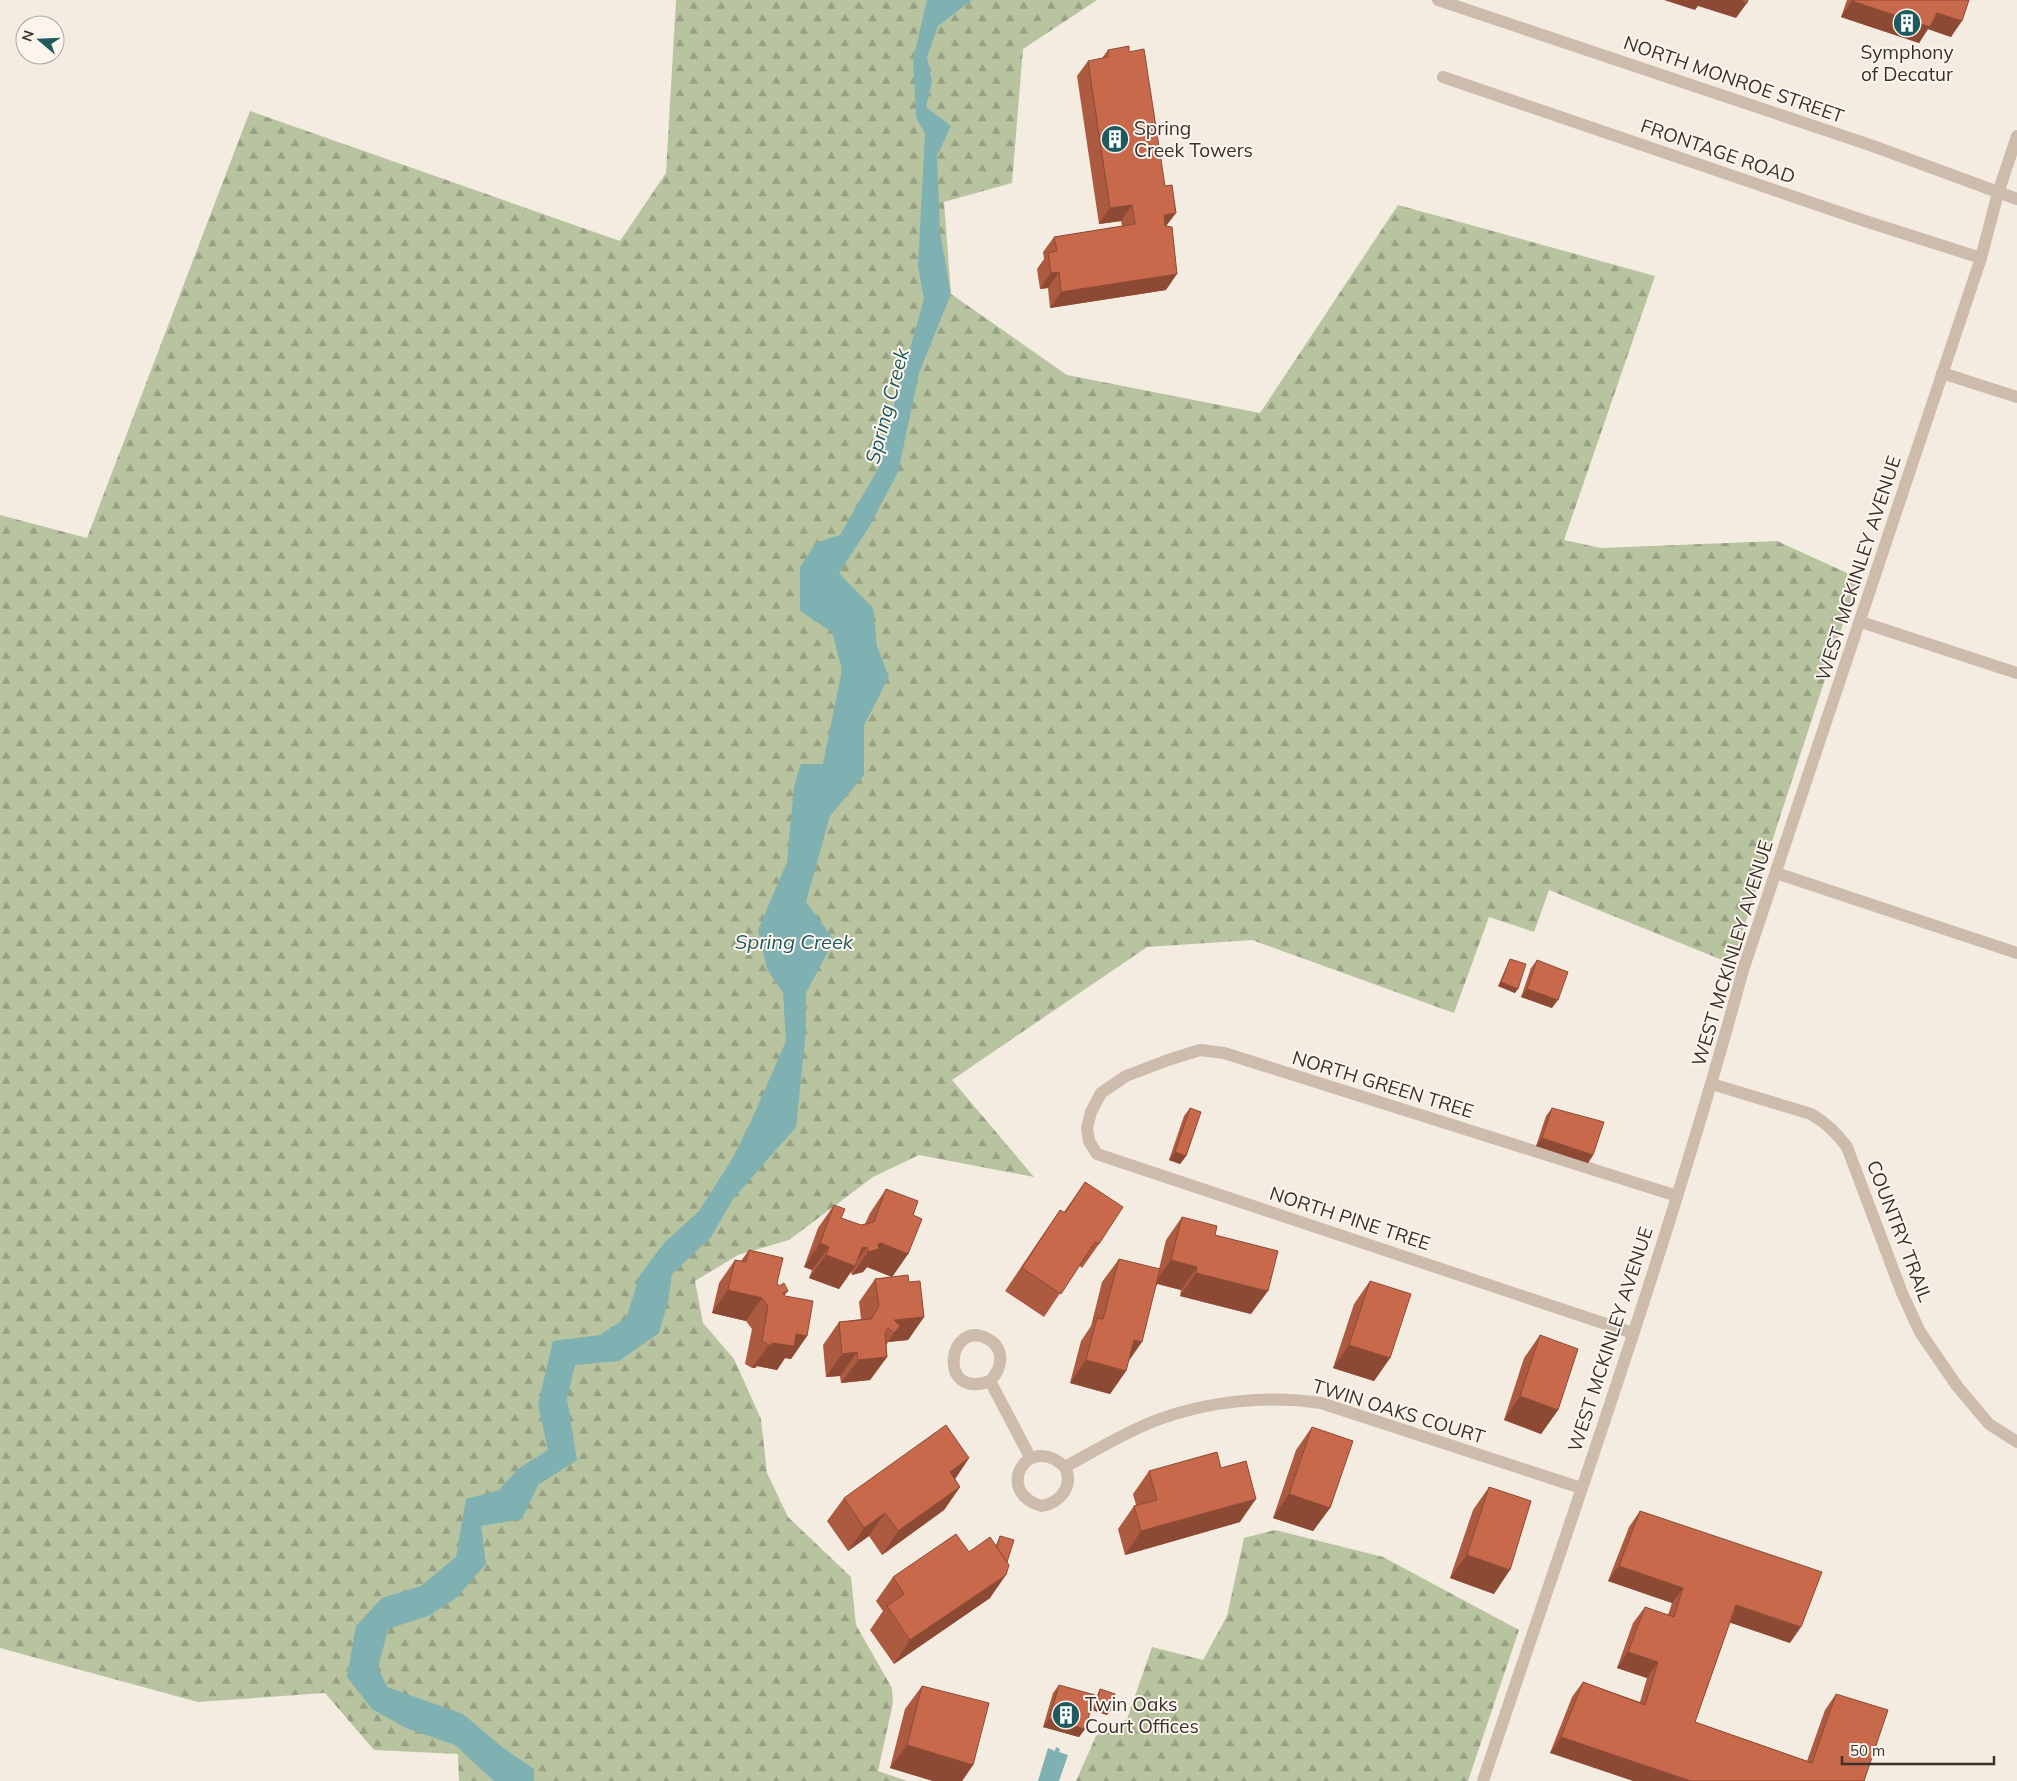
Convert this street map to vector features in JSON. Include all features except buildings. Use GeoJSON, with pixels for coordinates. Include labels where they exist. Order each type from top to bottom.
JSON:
{"type":"FeatureCollection","features":[{"type":"Feature","properties":{"kind":"street","name":"NORTH MONROE STREET"},"geometry":{"type":"LineString","coordinates":[[1438,0],[1870,145],[2017,199]]}},
{"type":"Feature","properties":{"kind":"street","name":"FRONTAGE ROAD"},"geometry":{"type":"LineString","coordinates":[[1443,77],[1865,221],[1981,258]]}},
{"type":"Feature","properties":{"kind":"street","name":"WEST MCKINLEY AVENUE"},"geometry":{"type":"LineString","coordinates":[[1483,1781],[1610,1404],[1712,1084],[1743,970],[1981,258],[1998,193],[2017,136]]}},
{"type":"Feature","properties":{"kind":"street"},"geometry":{"type":"LineString","coordinates":[[1942,373],[2017,397]]}},
{"type":"Feature","properties":{"kind":"street"},"geometry":{"type":"LineString","coordinates":[[1860,622],[2017,673]]}},
{"type":"Feature","properties":{"kind":"street"},"geometry":{"type":"LineString","coordinates":[[1776,873],[2017,953]]}},
{"type":"Feature","properties":{"kind":"street","name":"NORTH GREEN TREE"},"geometry":{"type":"LineString","coordinates":[[1091,1112],[1101,1093],[1126,1076],[1200,1050],[1224,1053],[1677,1196]]}},
{"type":"Feature","properties":{"kind":"street","name":"COUNTRY TRAIL"},"geometry":{"type":"LineString","coordinates":[[1712,1084],[1811,1114],[1825,1122],[1837,1134],[1850,1156],[1902,1293],[1920,1332],[1957,1386],[1989,1424],[2017,1442]]}},
{"type":"Feature","properties":{"kind":"street","name":"NORTH PINE TREE"},"geometry":{"type":"LineString","coordinates":[[1091,1112],[1087,1128],[1089,1141],[1097,1154],[1633,1333]]}},
{"type":"Feature","properties":{"kind":"street"},"geometry":{"type":"LineString","coordinates":[[990,1381],[1030,1457]]}},
{"type":"Feature","properties":{"kind":"street","name":"TWIN OAKS COURT"},"geometry":{"type":"LineString","coordinates":[[1065,1467],[1156,1420],[1215,1405],[1284,1399],[1321,1403],[1581,1488]]}},
{"type":"Feature","properties":{"kind":"street"},"geometry":{"type":"LineString","coordinates":[[1047,1455],[1055,1458],[1065,1467],[1069,1477],[1063,1496],[1057,1501],[1042,1506],[1027,1500],[1018,1487],[1019,1471],[1030,1457],[1047,1455]]}},
{"type":"Feature","properties":{"kind":"green space"},"geometry":{"type":"Polygon","coordinates":[[[676,0],[1097,0],[1023,49],[1012,183],[944,202],[951,294],[1067,375],[1260,413],[1398,205],[1655,276],[1564,540],[1601,548],[1777,541],[1858,578],[1732,964],[1549,890],[1534,932],[1489,917],[1454,1013],[1252,940],[1147,947],[952,1080],[1034,1177],[919,1155],[873,1177],[789,1240],[738,1255],[695,1281],[703,1323],[734,1359],[761,1419],[767,1473],[788,1517],[851,1577],[856,1625],[892,1688],[893,1703],[878,1771],[907,1781],[459,1781],[458,1754],[374,1750],[325,1693],[198,1702],[0,1648],[0,515],[87,538],[250,111],[620,241],[666,173],[676,0]]]}},
{"type":"Feature","properties":{"kind":"green space"},"geometry":{"type":"Polygon","coordinates":[[[1275,1530],[1383,1557],[1519,1630],[1468,1781],[1076,1781],[1096,1736],[1127,1719],[1152,1647],[1203,1660],[1227,1616],[1244,1538],[1275,1530]]]}},
{"type":"Feature","properties":{"kind":"water","name":"Spring Creek"},"geometry":{"type":"Polygon","coordinates":[[[927,0],[972,0],[938,26],[927,57],[932,82],[926,107],[951,126],[937,156],[940,233],[951,294],[919,373],[898,472],[869,527],[839,573],[873,608],[877,646],[889,677],[864,725],[864,775],[830,816],[806,902],[834,940],[806,993],[806,1030],[796,1127],[733,1199],[711,1237],[672,1274],[668,1302],[659,1333],[619,1361],[575,1365],[567,1399],[577,1460],[538,1485],[522,1519],[481,1526],[486,1564],[456,1598],[428,1616],[388,1629],[378,1668],[387,1687],[463,1714],[502,1747],[534,1769],[534,1781],[494,1781],[455,1745],[408,1729],[372,1709],[347,1677],[356,1626],[382,1598],[421,1586],[456,1557],[466,1499],[499,1490],[518,1469],[548,1450],[538,1405],[553,1341],[600,1335],[626,1318],[640,1275],[664,1243],[699,1211],[731,1161],[749,1126],[786,1041],[783,993],[767,969],[758,930],[787,862],[794,786],[801,764],[823,764],[842,670],[832,632],[800,611],[800,567],[816,543],[840,535],[882,462],[888,426],[924,299],[918,266],[925,134],[916,117],[913,60],[927,0]]]}},
{"type":"Feature","properties":{"kind":"water"},"geometry":{"type":"Polygon","coordinates":[[[1056,1747],[1060,1749],[1059,1752],[1068,1755],[1059,1781],[1038,1781],[1048,1748],[1055,1751],[1056,1747]]]}},
{"type":"Feature","properties":{"kind":"place","name":"Symphony of Decatur"},"geometry":{"type":"Point","coordinates":[1907,23]}},
{"type":"Feature","properties":{"kind":"place","name":"Spring Creek Towers"},"geometry":{"type":"Point","coordinates":[1115,139]}},
{"type":"Feature","properties":{"kind":"place","name":"Twin Oaks Court Offices"},"geometry":{"type":"Point","coordinates":[1066,1715]}}]}
